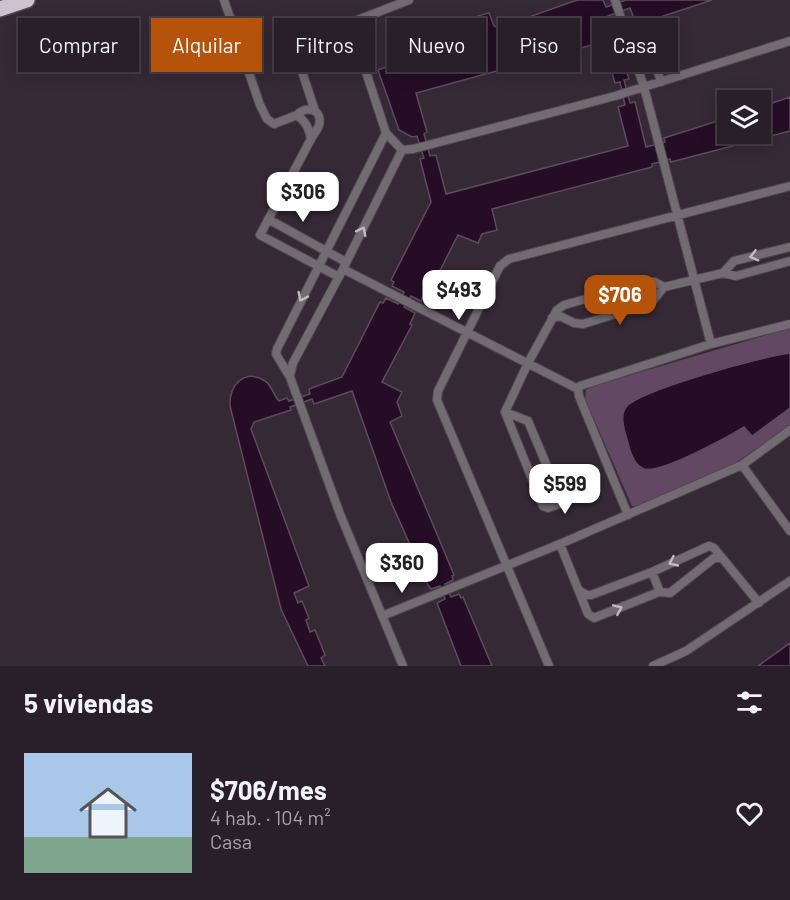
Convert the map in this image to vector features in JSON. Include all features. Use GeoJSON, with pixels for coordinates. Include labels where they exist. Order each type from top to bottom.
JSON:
{"type":"FeatureCollection","features":[{"type":"Feature","properties":{"kind":"highway"},"geometry":{"type":"LineString","coordinates":[[0,9],[27,0]]}},
{"type":"Feature","properties":{"kind":"street"},"geometry":{"type":"LineString","coordinates":[[224,0],[260,105],[267,119],[273,124],[297,115],[301,110],[308,108],[315,111]]}},
{"type":"Feature","properties":{"kind":"street"},"geometry":{"type":"LineString","coordinates":[[402,150],[386,133],[350,23],[410,0]]}},
{"type":"Feature","properties":{"kind":"street"},"geometry":{"type":"LineString","coordinates":[[615,0],[622,18]]}},
{"type":"Feature","properties":{"kind":"street"},"geometry":{"type":"LineString","coordinates":[[402,150],[615,96],[790,41]]}},
{"type":"Feature","properties":{"kind":"street"},"geometry":{"type":"LineString","coordinates":[[302,72],[315,111],[319,116],[319,125],[260,235],[318,266],[343,269],[578,389]]}},
{"type":"Feature","properties":{"kind":"street"},"geometry":{"type":"LineString","coordinates":[[640,72],[711,344]]}},
{"type":"Feature","properties":{"kind":"street"},"geometry":{"type":"LineString","coordinates":[[658,72],[661,82]]}},
{"type":"Feature","properties":{"kind":"street"},"geometry":{"type":"LineString","coordinates":[[297,115],[310,130],[311,139]]}},
{"type":"Feature","properties":{"kind":"street"},"geometry":{"type":"LineString","coordinates":[[386,133],[277,349],[277,358],[290,377],[340,514],[403,666]]}},
{"type":"Feature","properties":{"kind":"street"},"geometry":{"type":"LineString","coordinates":[[290,377],[292,363],[343,269],[402,150]]}},
{"type":"Feature","properties":{"kind":"street"},"geometry":{"type":"LineString","coordinates":[[549,666],[437,400],[438,391],[467,333],[503,262],[790,186]]}},
{"type":"Feature","properties":{"kind":"street"},"geometry":{"type":"LineString","coordinates":[[268,219],[326,250],[343,269]]}},
{"type":"Feature","properties":{"kind":"street"},"geometry":{"type":"LineString","coordinates":[[723,273],[734,261],[790,247]]}},
{"type":"Feature","properties":{"kind":"street"},"geometry":{"type":"LineString","coordinates":[[552,318],[560,316],[574,323],[583,324],[651,303],[664,287],[723,273],[736,276],[790,261]]}},
{"type":"Feature","properties":{"kind":"street"},"geometry":{"type":"LineString","coordinates":[[505,412],[528,421],[560,497],[559,504],[549,508],[543,506],[505,412],[506,406],[560,307],[648,282],[655,282],[664,287]]}},
{"type":"Feature","properties":{"kind":"street"},"geometry":{"type":"LineString","coordinates":[[578,389],[583,384],[711,344],[790,324]]}},
{"type":"Feature","properties":{"kind":"street"},"geometry":{"type":"LineString","coordinates":[[578,389],[628,514]]}},
{"type":"Feature","properties":{"kind":"street"},"geometry":{"type":"LineString","coordinates":[[382,616],[560,544],[742,465],[790,430]]}},
{"type":"Feature","properties":{"kind":"street"},"geometry":{"type":"LineString","coordinates":[[742,465],[790,531]]}},
{"type":"Feature","properties":{"kind":"street"},"geometry":{"type":"LineString","coordinates":[[560,544],[588,614],[594,618],[660,591]]}},
{"type":"Feature","properties":{"kind":"street"},"geometry":{"type":"LineString","coordinates":[[580,591],[587,596],[591,595],[652,572],[709,546],[714,548],[759,603]]}},
{"type":"Feature","properties":{"kind":"street"},"geometry":{"type":"LineString","coordinates":[[652,572],[660,591],[670,594],[714,558],[722,558]]}},
{"type":"Feature","properties":{"kind":"street"},"geometry":{"type":"LineString","coordinates":[[653,666],[686,651],[790,581]]}},
{"type":"Feature","properties":{"kind":"shaded area"},"geometry":{"type":"Polygon","coordinates":[[[577,0],[603,0],[606,7],[626,0],[712,0],[657,18],[634,18],[630,8],[608,16],[609,18],[592,18],[592,45],[580,48],[580,18],[526,18],[577,0]]]}},
{"type":"Feature","properties":{"kind":"shaded area"},"geometry":{"type":"Polygon","coordinates":[[[489,13],[494,26],[498,28],[498,71],[416,93],[427,132],[424,134],[430,156],[436,155],[446,194],[628,146],[618,107],[625,105],[620,82],[615,83],[612,72],[627,72],[629,79],[624,80],[630,103],[635,102],[646,147],[665,142],[664,138],[717,121],[717,144],[740,144],[671,162],[670,159],[652,164],[652,167],[492,209],[497,230],[482,234],[478,243],[458,235],[426,298],[423,297],[421,301],[411,296],[404,307],[415,313],[410,324],[412,325],[382,382],[402,392],[397,402],[402,416],[390,422],[454,575],[453,580],[445,584],[451,597],[459,594],[461,598],[463,597],[492,666],[461,666],[437,603],[445,599],[440,586],[431,589],[428,585],[391,502],[352,391],[314,404],[312,399],[290,407],[291,410],[254,422],[251,429],[309,586],[294,593],[298,603],[302,601],[309,618],[306,620],[310,632],[315,630],[325,655],[321,658],[325,666],[308,666],[281,609],[230,406],[232,391],[240,381],[251,376],[258,377],[267,383],[279,401],[287,398],[289,401],[310,394],[309,389],[342,377],[380,302],[383,303],[386,298],[398,304],[404,292],[392,286],[394,282],[391,280],[431,202],[420,159],[424,158],[417,136],[412,137],[399,130],[378,70],[387,67],[387,72],[486,72],[486,18],[479,18],[478,16],[489,13]]]}},
{"type":"Feature","properties":{"kind":"shaded area"},"geometry":{"type":"Polygon","coordinates":[[[790,97],[790,131],[771,136],[771,104],[790,97]]]}},
{"type":"Feature","properties":{"kind":"shaded area"},"geometry":{"type":"Polygon","coordinates":[[[790,328],[790,425],[730,467],[639,506],[632,506],[585,399],[586,390],[790,328]]]}},
{"type":"Feature","properties":{"kind":"shaded area"},"geometry":{"type":"Polygon","coordinates":[[[790,353],[790,408],[752,436],[744,427],[694,454],[652,469],[644,469],[635,461],[623,420],[626,407],[636,400],[703,375],[790,353]]]}},
{"type":"Feature","properties":{"kind":"shaded area"},"geometry":{"type":"Polygon","coordinates":[[[790,643],[790,666],[758,666],[790,643]]]}}]}
